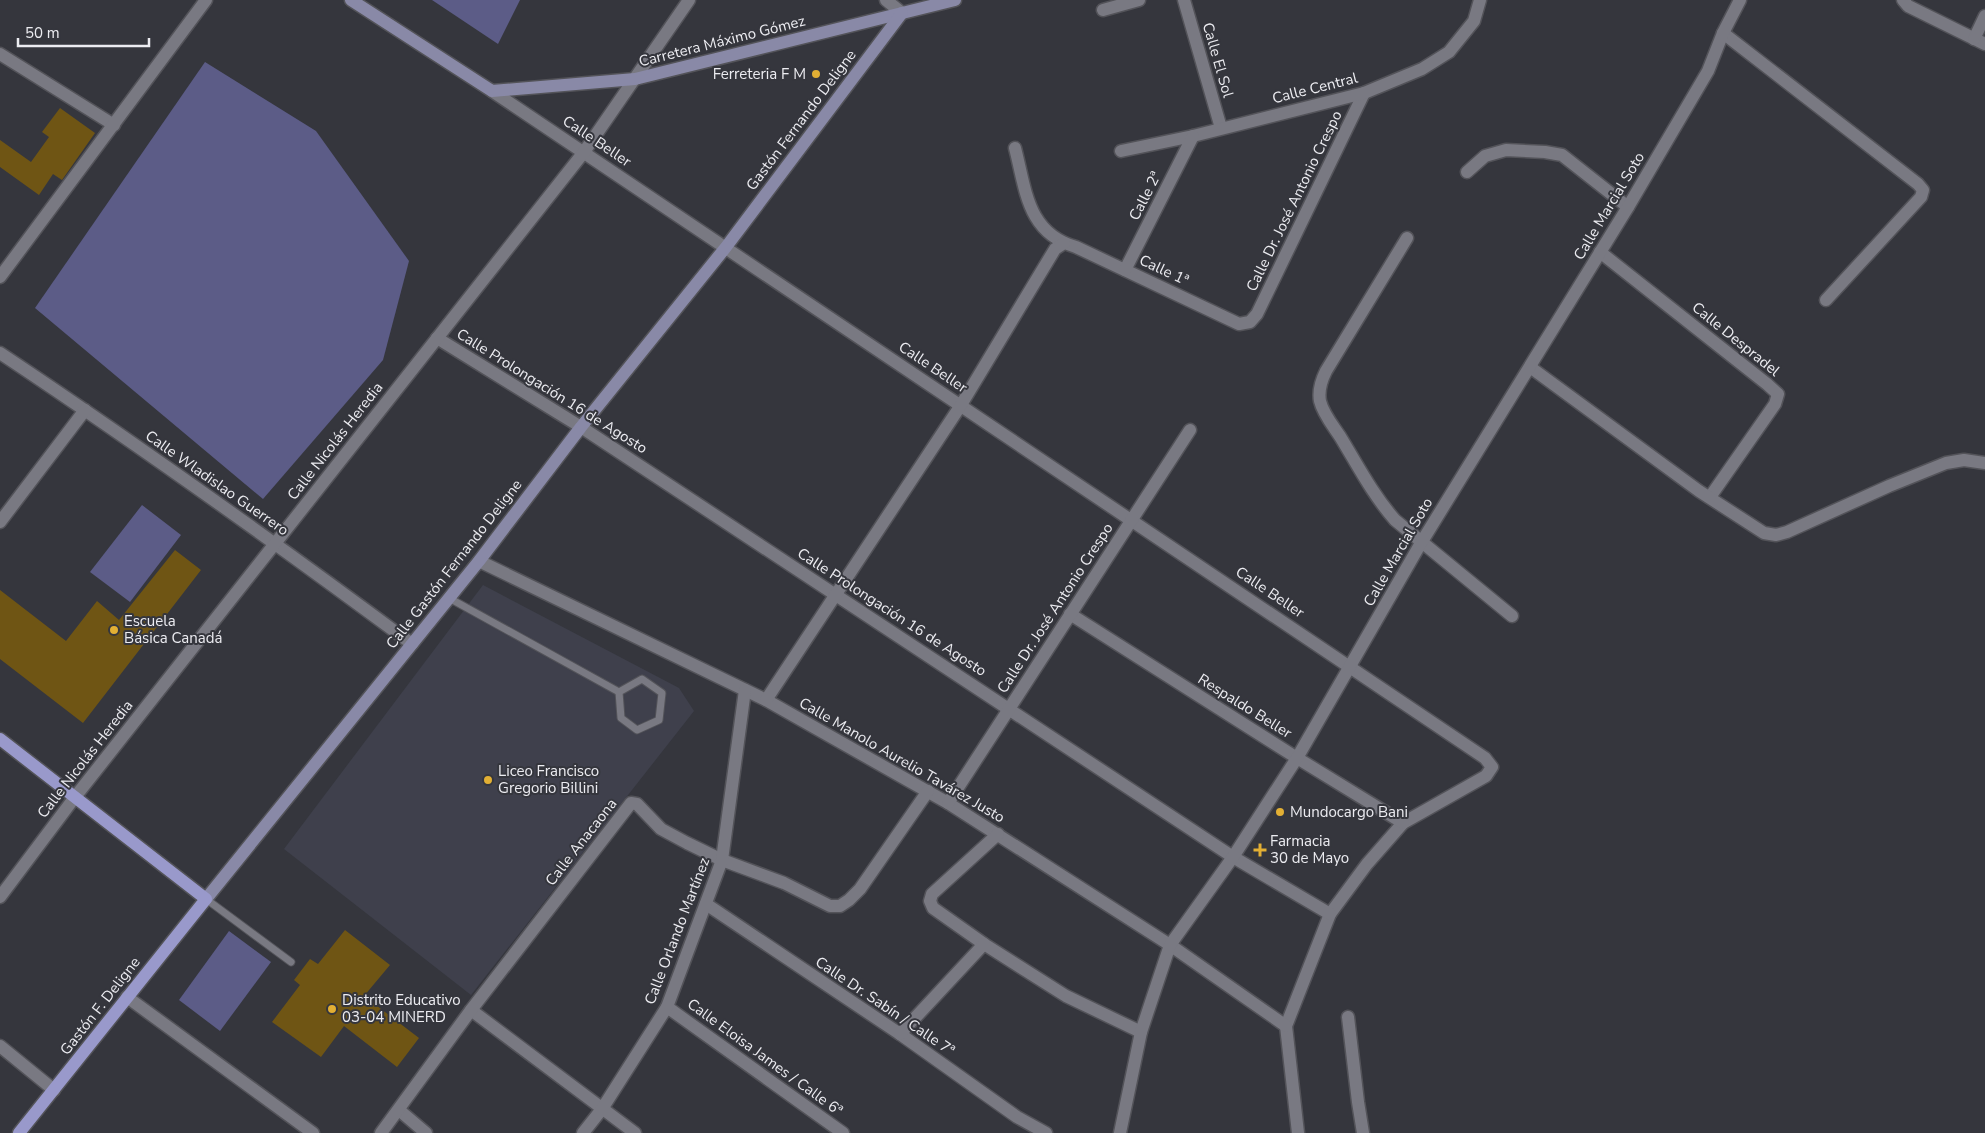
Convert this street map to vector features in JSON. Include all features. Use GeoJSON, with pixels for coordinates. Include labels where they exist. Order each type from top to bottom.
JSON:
{"type":"FeatureCollection","features":[{"type":"Feature","properties":{"kind":"main road"},"geometry":{"type":"LineString","coordinates":[[0,739],[206,899]]}},
{"type":"Feature","properties":{"kind":"main road","name":"Gastón F. Deligne"},"geometry":{"type":"LineString","coordinates":[[19,1133],[206,899]]}},
{"type":"Feature","properties":{"kind":"street"},"geometry":{"type":"LineString","coordinates":[[0,277],[206,0]]}},
{"type":"Feature","properties":{"kind":"street","name":"Calle Beller"},"geometry":{"type":"LineString","coordinates":[[351,0],[584,152],[1351,666],[1485,758],[1492,767],[1486,776],[1403,823]]}},
{"type":"Feature","properties":{"kind":"street","name":"Calle Nicolás Heredia"},"geometry":{"type":"LineString","coordinates":[[0,896],[75,797],[584,152],[689,0]]}},
{"type":"Feature","properties":{"kind":"street"},"geometry":{"type":"LineString","coordinates":[[886,0],[902,13]]}},
{"type":"Feature","properties":{"kind":"street","name":"Carretera Máximo Gómez"},"geometry":{"type":"LineString","coordinates":[[492,91],[635,79],[955,0]]}},
{"type":"Feature","properties":{"kind":"street"},"geometry":{"type":"LineString","coordinates":[[1103,10],[1139,0]]}},
{"type":"Feature","properties":{"kind":"street","name":"Calle El Sol"},"geometry":{"type":"LineString","coordinates":[[1184,0],[1221,128]]}},
{"type":"Feature","properties":{"kind":"street","name":"Calle Central"},"geometry":{"type":"LineString","coordinates":[[1121,151],[1193,136],[1364,93],[1422,69],[1449,52],[1474,22],[1480,0]]}},
{"type":"Feature","properties":{"kind":"street","name":"Calle Marcial Soto"},"geometry":{"type":"LineString","coordinates":[[1120,1133],[1141,1032],[1170,945],[1233,857],[1297,758],[1422,543],[1628,207],[1708,71],[1723,34],[1740,0]]}},
{"type":"Feature","properties":{"kind":"street"},"geometry":{"type":"LineString","coordinates":[[1903,0],[1908,6],[1979,41],[1985,16]]}},
{"type":"Feature","properties":{"kind":"street","name":"Gastón Fernando Deligne"},"geometry":{"type":"LineString","coordinates":[[726,247],[902,13]]}},
{"type":"Feature","properties":{"kind":"street"},"geometry":{"type":"LineString","coordinates":[[1723,34],[1918,184],[1923,190],[1920,196],[1826,300]]}},
{"type":"Feature","properties":{"kind":"street"},"geometry":{"type":"LineString","coordinates":[[0,54],[114,125]]}},
{"type":"Feature","properties":{"kind":"street","name":"Calle Dr. José Antonio Crespo"},"geometry":{"type":"LineString","coordinates":[[1250,322],[1257,314],[1364,93]]}},
{"type":"Feature","properties":{"kind":"street","name":"Calle 2ª"},"geometry":{"type":"LineString","coordinates":[[1125,270],[1193,136]]}},
{"type":"Feature","properties":{"kind":"street","name":"Calle 1ª"},"geometry":{"type":"LineString","coordinates":[[1015,148],[1032,214],[1042,227],[1064,243],[1239,324],[1250,322]]}},
{"type":"Feature","properties":{"kind":"street"},"geometry":{"type":"LineString","coordinates":[[1467,172],[1485,156],[1506,150],[1562,155],[1628,207]]}},
{"type":"Feature","properties":{"kind":"street"},"geometry":{"type":"LineString","coordinates":[[1407,238],[1326,371],[1320,383],[1320,401],[1381,504],[1394,520],[1512,616]]}},
{"type":"Feature","properties":{"kind":"street"},"geometry":{"type":"LineString","coordinates":[[766,700],[961,405],[1055,249],[1064,243]]}},
{"type":"Feature","properties":{"kind":"street","name":"Calle Gastón Fernando Deligne"},"geometry":{"type":"LineString","coordinates":[[206,899],[479,561],[581,427],[726,247]]}},
{"type":"Feature","properties":{"kind":"street","name":"Calle Despradel"},"geometry":{"type":"LineString","coordinates":[[1600,252],[1778,394],[1776,404],[1710,497]]}},
{"type":"Feature","properties":{"kind":"street","name":"Calle Prolongación 16 de Agosto"},"geometry":{"type":"LineString","coordinates":[[437,338],[581,427],[1233,857],[1330,914]]}},
{"type":"Feature","properties":{"kind":"street","name":"Calle Wladislao Guerrero"},"geometry":{"type":"LineString","coordinates":[[0,353],[276,544],[412,644]]}},
{"type":"Feature","properties":{"kind":"street"},"geometry":{"type":"LineString","coordinates":[[1530,367],[1700,491],[1764,533],[1776,535],[1787,532],[1889,486],[1946,463],[1964,460],[1985,462]]}},
{"type":"Feature","properties":{"kind":"street"},"geometry":{"type":"LineString","coordinates":[[0,522],[85,410]]}},
{"type":"Feature","properties":{"kind":"street","name":"Calle Dr. José Antonio Crespo"},"geometry":{"type":"LineString","coordinates":[[948,803],[1190,430]]}},
{"type":"Feature","properties":{"kind":"street","name":"Calle Manolo Aurelio Tavárez Justo"},"geometry":{"type":"LineString","coordinates":[[479,561],[766,700],[928,791],[1170,945],[1286,1026]]}},
{"type":"Feature","properties":{"kind":"street","name":"Respaldo Beller"},"geometry":{"type":"LineString","coordinates":[[1070,614],[1403,823]]}},
{"type":"Feature","properties":{"kind":"street","name":"Calle Orlando Martínez"},"geometry":{"type":"LineString","coordinates":[[583,1133],[602,1109],[668,1006],[706,904],[722,860],[745,690]]}},
{"type":"Feature","properties":{"kind":"street","name":"Calle Anacaona"},"geometry":{"type":"LineString","coordinates":[[381,1133],[471,1010],[631,803],[637,804],[662,828],[722,860],[784,883],[830,906],[840,906],[860,889],[928,791]]}},
{"type":"Feature","properties":{"kind":"street"},"geometry":{"type":"LineString","coordinates":[[1298,1133],[1286,1026],[1330,914],[1367,864],[1403,823]]}},
{"type":"Feature","properties":{"kind":"street"},"geometry":{"type":"LineString","coordinates":[[998,834],[932,894],[930,901],[933,908],[984,944],[1066,996],[1141,1032]]}},
{"type":"Feature","properties":{"kind":"street","name":"Calle Dr. Sabín / Calle 7ª"},"geometry":{"type":"LineString","coordinates":[[706,904],[900,1034],[1017,1118],[1046,1133]]}},
{"type":"Feature","properties":{"kind":"street"},"geometry":{"type":"LineString","coordinates":[[900,1034],[984,944]]}},
{"type":"Feature","properties":{"kind":"street"},"geometry":{"type":"LineString","coordinates":[[127,997],[313,1133]]}},
{"type":"Feature","properties":{"kind":"street","name":"Calle Eloisa James / Calle 6ª"},"geometry":{"type":"LineString","coordinates":[[668,1006],[843,1133]]}},
{"type":"Feature","properties":{"kind":"street"},"geometry":{"type":"LineString","coordinates":[[471,1010],[635,1133]]}},
{"type":"Feature","properties":{"kind":"street"},"geometry":{"type":"LineString","coordinates":[[1348,1017],[1363,1133]]}},
{"type":"Feature","properties":{"kind":"street"},"geometry":{"type":"LineString","coordinates":[[0,1046],[54,1090]]}},
{"type":"Feature","properties":{"kind":"street"},"geometry":{"type":"LineString","coordinates":[[399,1110],[426,1133]]}},
{"type":"Feature","properties":{"kind":"lane"},"geometry":{"type":"LineString","coordinates":[[449,598],[619,692]]}},
{"type":"Feature","properties":{"kind":"lane"},"geometry":{"type":"LineString","coordinates":[[642,678],[662,693],[659,720],[637,730],[621,718],[619,692],[642,678]]}},
{"type":"Feature","properties":{"kind":"lane"},"geometry":{"type":"LineString","coordinates":[[206,899],[291,962]]}},
{"type":"Feature","properties":{"kind":"shaded area"},"geometry":{"type":"Polygon","coordinates":[[[432,0],[520,0],[498,44],[432,0]]]}},
{"type":"Feature","properties":{"kind":"shaded area"},"geometry":{"type":"Polygon","coordinates":[[[205,62],[316,131],[409,261],[383,360],[263,499],[35,308],[205,62]]]}},
{"type":"Feature","properties":{"kind":"shaded area"},"geometry":{"type":"Polygon","coordinates":[[[142,505],[181,535],[130,602],[90,572],[142,505]]]}},
{"type":"Feature","properties":{"kind":"shaded area","name":"Liceo Francisco Gregorio Billini"},"geometry":{"type":"Polygon","coordinates":[[[483,585],[679,688],[694,711],[471,995],[284,849],[483,585]]]}},
{"type":"Feature","properties":{"kind":"shaded area"},"geometry":{"type":"Polygon","coordinates":[[[229,931],[271,962],[220,1031],[179,1000],[229,931]]]}},
{"type":"Feature","properties":{"kind":"building"},"geometry":{"type":"Polygon","coordinates":[[[60,108],[95,133],[62,180],[53,174],[39,195],[0,167],[0,140],[31,162],[49,137],[42,132],[60,108]]]}},
{"type":"Feature","properties":{"kind":"building","name":"Escuela Básica Canadá"},"geometry":{"type":"Polygon","coordinates":[[[175,550],[201,570],[83,723],[0,659],[0,590],[66,641],[97,601],[119,620],[175,550]]]}},
{"type":"Feature","properties":{"kind":"building","name":"Distrito Educativo 03-04 MINERD"},"geometry":{"type":"Polygon","coordinates":[[[345,930],[390,965],[364,996],[419,1038],[397,1067],[344,1026],[321,1057],[272,1022],[300,985],[294,980],[310,959],[318,964],[345,930]]]}},
{"type":"Feature","properties":{"kind":"place","name":"Ferreteria F M"},"geometry":{"type":"Point","coordinates":[816,74]}},
{"type":"Feature","properties":{"kind":"place","name":"Escuela Básica Canadá"},"geometry":{"type":"Point","coordinates":[114,630]}},
{"type":"Feature","properties":{"kind":"place","name":"Liceo Francisco Gregorio Billini"},"geometry":{"type":"Point","coordinates":[488,780]}},
{"type":"Feature","properties":{"kind":"place","name":"Mundocargo Bani"},"geometry":{"type":"Point","coordinates":[1280,812]}},
{"type":"Feature","properties":{"kind":"place","name":"Farmacia 30 de Mayo"},"geometry":{"type":"Point","coordinates":[1260,850]}},
{"type":"Feature","properties":{"kind":"place","name":"Distrito Educativo 03-04 MINERD"},"geometry":{"type":"Point","coordinates":[332,1009]}}]}
